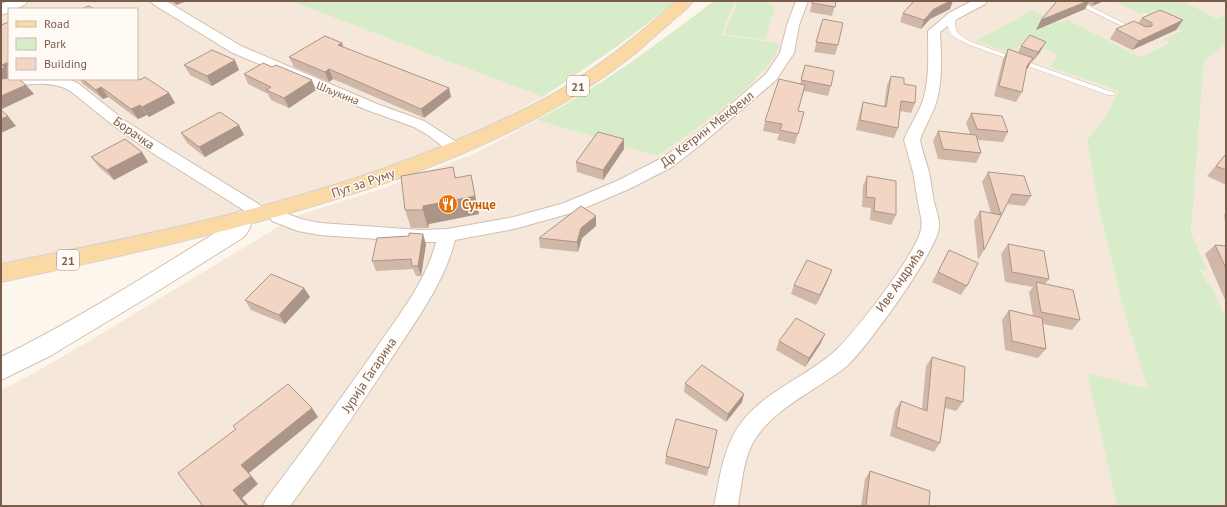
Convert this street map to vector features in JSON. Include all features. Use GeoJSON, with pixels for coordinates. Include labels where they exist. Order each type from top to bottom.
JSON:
{"type":"FeatureCollection","features":[{"type":"Feature","properties":{"kind":"main road"},"geometry":{"type":"LineString","coordinates":[[1,10],[21,1]]}},
{"type":"Feature","properties":{"kind":"main road","name":"Пут за Руму"},"geometry":{"type":"LineString","coordinates":[[1,273],[60,261],[258,215],[378,179],[456,149],[515,121],[581,85],[633,46],[686,1]]}},
{"type":"Feature","properties":{"kind":"main road"},"geometry":{"type":"LineString","coordinates":[[1,369],[41,349],[151,284],[236,231],[240,225],[258,215]]}},
{"type":"Feature","properties":{"kind":"street","name":"Шљукина"},"geometry":{"type":"LineString","coordinates":[[157,1],[236,49],[372,107],[419,124],[433,132],[456,149]]}},
{"type":"Feature","properties":{"kind":"street","name":"Др Кетрин Мекфеил"},"geometry":{"type":"LineString","coordinates":[[258,215],[278,217],[298,225],[320,229],[421,236],[447,235],[514,223],[568,208],[623,185],[666,163],[699,139],[771,77],[787,53],[793,25],[802,1]]}},
{"type":"Feature","properties":{"kind":"street","name":"Иве Андрића"},"geometry":{"type":"LineString","coordinates":[[726,506],[738,450],[749,430],[761,416],[776,403],[813,379],[842,357],[907,273],[928,239],[929,220],[920,170],[912,140],[929,104],[934,88],[934,31],[953,16],[981,1]]}},
{"type":"Feature","properties":{"kind":"street","name":"Борачка"},"geometry":{"type":"LineString","coordinates":[[1,85],[29,80],[47,80],[64,82],[74,87],[119,123],[156,148],[251,207],[258,215]]}},
{"type":"Feature","properties":{"kind":"street","name":"Јурија Гагарина"},"geometry":{"type":"LineString","coordinates":[[275,506],[340,417],[406,319],[426,287],[445,246],[447,235]]}},
{"type":"Feature","properties":{"kind":"lane"},"geometry":{"type":"LineString","coordinates":[[1074,1],[1142,34]]}},
{"type":"Feature","properties":{"kind":"lane"},"geometry":{"type":"LineString","coordinates":[[953,16],[950,26],[951,30],[957,36],[972,44],[1111,93]]}},
{"type":"Feature","properties":{"kind":"shaded area"},"geometry":{"type":"Polygon","coordinates":[[[33,1],[290,1],[543,97],[460,142],[378,172],[271,204],[1,273],[1,15],[8,12],[8,80],[138,80],[138,8],[16,8],[33,1]]]}},
{"type":"Feature","properties":{"kind":"shaded area"},"geometry":{"type":"Polygon","coordinates":[[[735,1],[1113,1],[1181,30],[1163,40],[1169,42],[1140,57],[1068,20],[1059,24],[1033,10],[1022,42],[1059,54],[1050,67],[1120,91],[1107,115],[1087,140],[1098,204],[1122,304],[1149,390],[1087,373],[1117,506],[1,506],[1,390],[91,340],[296,216],[384,188],[474,154],[537,120],[656,156],[689,134],[760,76],[780,43],[720,35],[735,1]]]}},
{"type":"Feature","properties":{"kind":"shaded area"},"geometry":{"type":"Polygon","coordinates":[[[1183,1],[1226,1],[1226,15],[1216,18],[1183,1]]]}},
{"type":"Feature","properties":{"kind":"shaded area"},"geometry":{"type":"Polygon","coordinates":[[[1226,44],[1226,319],[1210,283],[1207,283],[1201,269],[1208,271],[1191,233],[1204,61],[1226,44]]]}},
{"type":"Feature","properties":{"kind":"green space"},"geometry":{"type":"Polygon","coordinates":[[[290,1],[677,1],[619,45],[543,97],[290,1]]]}},
{"type":"Feature","properties":{"kind":"green space"},"geometry":{"type":"Polygon","coordinates":[[[714,1],[735,1],[721,35],[780,43],[774,57],[762,73],[727,105],[670,147],[656,156],[537,120],[606,79],[650,49],[714,1]]]}},
{"type":"Feature","properties":{"kind":"green space"},"geometry":{"type":"Polygon","coordinates":[[[738,1],[762,2],[775,6],[765,40],[724,34],[738,1]]]}},
{"type":"Feature","properties":{"kind":"green space"},"geometry":{"type":"Polygon","coordinates":[[[1113,1],[1183,1],[1216,18],[1226,15],[1226,44],[1204,61],[1191,233],[1208,271],[1201,270],[1207,283],[1210,283],[1226,319],[1226,506],[1117,506],[1087,373],[1148,389],[1122,304],[1098,204],[1087,140],[1107,115],[1119,91],[1050,67],[1058,54],[1022,42],[1013,54],[976,41],[1033,10],[1058,23],[1068,20],[1140,57],[1169,43],[1163,39],[1181,31],[1144,13],[1141,14],[1113,1]]]}},
{"type":"Feature","properties":{"kind":"building"},"geometry":{"type":"Polygon","coordinates":[[[812,1],[836,1],[835,7],[812,3],[812,1]]]}},
{"type":"Feature","properties":{"kind":"building"},"geometry":{"type":"Polygon","coordinates":[[[914,1],[950,1],[934,9],[924,20],[903,13],[914,1]]]}},
{"type":"Feature","properties":{"kind":"building"},"geometry":{"type":"Polygon","coordinates":[[[1057,1],[1088,1],[1041,20],[1057,1]]]}},
{"type":"Feature","properties":{"kind":"building"},"geometry":{"type":"Polygon","coordinates":[[[1160,10],[1183,20],[1139,41],[1116,29],[1134,21],[1146,27],[1152,26],[1152,23],[1142,18],[1160,10]]]}},
{"type":"Feature","properties":{"kind":"building"},"geometry":{"type":"Polygon","coordinates":[[[823,19],[843,23],[838,45],[816,42],[823,19]]]}},
{"type":"Feature","properties":{"kind":"building"},"geometry":{"type":"Polygon","coordinates":[[[8,22],[8,62],[2,65],[5,68],[1,68],[1,25],[8,22]]]}},
{"type":"Feature","properties":{"kind":"building"},"geometry":{"type":"Polygon","coordinates":[[[1030,35],[1046,42],[1038,52],[1021,46],[1030,35]]]}},
{"type":"Feature","properties":{"kind":"building"},"geometry":{"type":"Polygon","coordinates":[[[325,36],[342,43],[338,45],[449,88],[421,109],[329,69],[325,72],[289,57],[325,36]]]}},
{"type":"Feature","properties":{"kind":"building"},"geometry":{"type":"Polygon","coordinates":[[[1008,49],[1033,58],[1027,66],[1022,92],[999,86],[1008,49]]]}},
{"type":"Feature","properties":{"kind":"building"},"geometry":{"type":"Polygon","coordinates":[[[212,50],[235,60],[207,76],[184,65],[212,50]]]}},
{"type":"Feature","properties":{"kind":"building"},"geometry":{"type":"Polygon","coordinates":[[[263,63],[272,67],[276,65],[312,80],[284,98],[266,90],[271,87],[244,74],[263,63]]]}},
{"type":"Feature","properties":{"kind":"building"},"geometry":{"type":"Polygon","coordinates":[[[805,65],[834,71],[831,86],[801,80],[805,65]]]}},
{"type":"Feature","properties":{"kind":"building"},"geometry":{"type":"Polygon","coordinates":[[[891,76],[904,78],[904,84],[916,86],[915,103],[901,101],[898,128],[860,120],[863,102],[886,107],[891,76]]]}},
{"type":"Feature","properties":{"kind":"building"},"geometry":{"type":"Polygon","coordinates":[[[145,77],[169,93],[142,107],[140,105],[131,109],[101,87],[96,90],[83,80],[138,80],[138,79],[140,80],[145,77]]]}},
{"type":"Feature","properties":{"kind":"building"},"geometry":{"type":"Polygon","coordinates":[[[8,78],[8,80],[20,80],[26,85],[1,96],[1,79],[8,78]]]}},
{"type":"Feature","properties":{"kind":"building"},"geometry":{"type":"Polygon","coordinates":[[[779,79],[805,85],[798,111],[804,112],[798,134],[780,130],[782,124],[765,121],[779,79]]]}},
{"type":"Feature","properties":{"kind":"building"},"geometry":{"type":"Polygon","coordinates":[[[1,110],[8,116],[1,119],[1,110]]]}},
{"type":"Feature","properties":{"kind":"building"},"geometry":{"type":"Polygon","coordinates":[[[220,112],[239,125],[199,147],[181,133],[220,112]]]}},
{"type":"Feature","properties":{"kind":"building"},"geometry":{"type":"Polygon","coordinates":[[[971,113],[1002,116],[1008,132],[977,129],[971,113]]]}},
{"type":"Feature","properties":{"kind":"building"},"geometry":{"type":"Polygon","coordinates":[[[938,131],[976,135],[981,153],[943,149],[938,131]]]}},
{"type":"Feature","properties":{"kind":"building"},"geometry":{"type":"Polygon","coordinates":[[[598,132],[624,139],[603,170],[576,162],[598,132]]]}},
{"type":"Feature","properties":{"kind":"building"},"geometry":{"type":"Polygon","coordinates":[[[125,139],[142,152],[107,170],[91,157],[125,139]]]}},
{"type":"Feature","properties":{"kind":"building"},"geometry":{"type":"Polygon","coordinates":[[[1226,154],[1226,170],[1216,166],[1226,154]]]}},
{"type":"Feature","properties":{"kind":"building"},"geometry":{"type":"Polygon","coordinates":[[[453,167],[455,178],[471,175],[475,196],[423,206],[423,210],[405,210],[401,176],[453,167]]]}},
{"type":"Feature","properties":{"kind":"building"},"geometry":{"type":"Polygon","coordinates":[[[988,172],[1024,176],[1031,196],[1012,194],[984,250],[980,211],[1001,215],[988,172]]]}},
{"type":"Feature","properties":{"kind":"building"},"geometry":{"type":"Polygon","coordinates":[[[867,176],[896,181],[896,215],[874,211],[875,198],[866,197],[867,176]]]}},
{"type":"Feature","properties":{"kind":"building"},"geometry":{"type":"Polygon","coordinates":[[[581,206],[596,216],[581,228],[577,242],[539,238],[581,206]]]}},
{"type":"Feature","properties":{"kind":"building"},"geometry":{"type":"Polygon","coordinates":[[[409,233],[423,234],[418,266],[412,266],[411,259],[372,261],[377,238],[409,236],[409,233]]]}},
{"type":"Feature","properties":{"kind":"building"},"geometry":{"type":"Polygon","coordinates":[[[1008,244],[1044,251],[1049,279],[1012,272],[1008,244]]]}},
{"type":"Feature","properties":{"kind":"building"},"geometry":{"type":"Polygon","coordinates":[[[1215,245],[1226,246],[1226,268],[1215,245]]]}},
{"type":"Feature","properties":{"kind":"building"},"geometry":{"type":"Polygon","coordinates":[[[949,250],[978,263],[967,286],[938,272],[949,250]]]}},
{"type":"Feature","properties":{"kind":"building"},"geometry":{"type":"Polygon","coordinates":[[[807,260],[832,270],[820,295],[794,285],[807,260]]]}},
{"type":"Feature","properties":{"kind":"building"},"geometry":{"type":"Polygon","coordinates":[[[271,274],[304,288],[279,315],[245,300],[271,274]]]}},
{"type":"Feature","properties":{"kind":"building"},"geometry":{"type":"Polygon","coordinates":[[[1036,282],[1073,290],[1080,320],[1041,312],[1036,282]]]}},
{"type":"Feature","properties":{"kind":"building"},"geometry":{"type":"Polygon","coordinates":[[[1009,310],[1042,318],[1046,349],[1012,341],[1009,310]]]}},
{"type":"Feature","properties":{"kind":"building"},"geometry":{"type":"Polygon","coordinates":[[[796,318],[825,334],[809,358],[779,341],[796,318]]]}},
{"type":"Feature","properties":{"kind":"building"},"geometry":{"type":"Polygon","coordinates":[[[932,357],[965,367],[963,402],[946,397],[940,443],[896,427],[901,401],[927,411],[932,357]]]}},
{"type":"Feature","properties":{"kind":"building"},"geometry":{"type":"Polygon","coordinates":[[[702,365],[744,394],[728,414],[685,383],[702,365]]]}},
{"type":"Feature","properties":{"kind":"building"},"geometry":{"type":"Polygon","coordinates":[[[288,384],[312,408],[241,465],[251,476],[233,490],[246,506],[203,506],[178,473],[236,429],[233,426],[288,384]]]}},
{"type":"Feature","properties":{"kind":"building"},"geometry":{"type":"Polygon","coordinates":[[[676,419],[717,430],[709,468],[666,456],[676,419]]]}},
{"type":"Feature","properties":{"kind":"building"},"geometry":{"type":"Polygon","coordinates":[[[870,471],[930,491],[929,506],[866,506],[870,471]]]}},
{"type":"Feature","properties":{"kind":"place","name":"Сунце"},"geometry":{"type":"Point","coordinates":[448,204]}}]}
